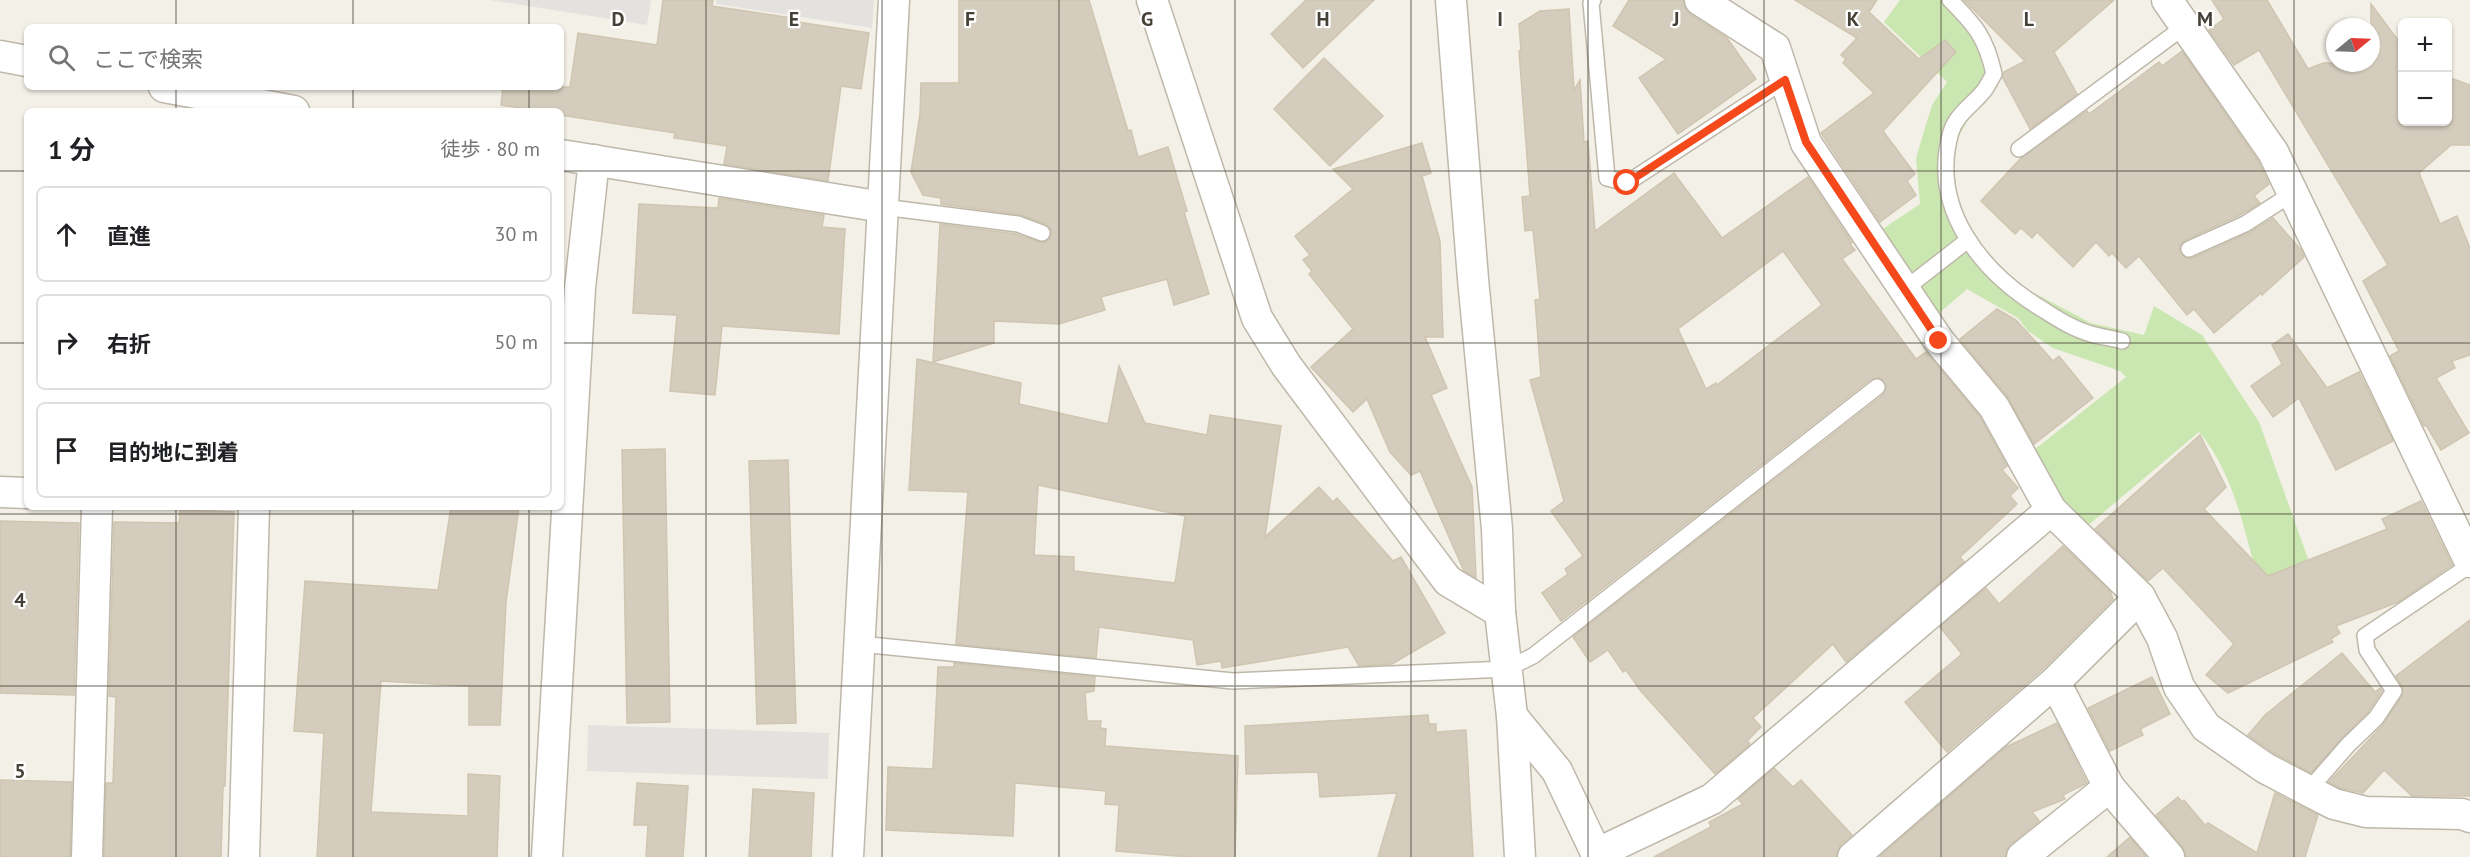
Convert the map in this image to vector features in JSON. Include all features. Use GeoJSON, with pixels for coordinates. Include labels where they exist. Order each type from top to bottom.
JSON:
{"type":"FeatureCollection","features":[{"type":"Feature","properties":{"kind":"street"},"geometry":{"type":"LineString","coordinates":[[848,857],[894,0]]}},
{"type":"Feature","properties":{"kind":"street"},"geometry":{"type":"LineString","coordinates":[[1152,0],[1257,318],[1286,365],[1448,581],[1500,612]]}},
{"type":"Feature","properties":{"kind":"street"},"geometry":{"type":"LineString","coordinates":[[1451,0],[1473,279],[1497,530],[1500,612],[1512,716],[1520,857]]}},
{"type":"Feature","properties":{"kind":"street"},"geometry":{"type":"LineString","coordinates":[[1700,0],[1775,48],[1806,142],[1939,341],[1994,407],[2051,510],[2140,597],[2162,638],[2179,687],[2206,727],[2265,768],[2307,792],[2334,804],[2366,812],[2462,814],[2470,817]]}},
{"type":"Feature","properties":{"kind":"street"},"geometry":{"type":"LineString","coordinates":[[2179,9],[2273,152],[2470,563]]}},
{"type":"Feature","properties":{"kind":"street"},"geometry":{"type":"LineString","coordinates":[[0,56],[24,60]]}},
{"type":"Feature","properties":{"kind":"street"},"geometry":{"type":"LineString","coordinates":[[178,90],[260,108]]}},
{"type":"Feature","properties":{"kind":"street"},"geometry":{"type":"LineString","coordinates":[[564,155],[884,207]]}},
{"type":"Feature","properties":{"kind":"street"},"geometry":{"type":"LineString","coordinates":[[547,857],[580,288],[594,160]]}},
{"type":"Feature","properties":{"kind":"street"},"geometry":{"type":"LineString","coordinates":[[0,492],[24,493]]}},
{"type":"Feature","properties":{"kind":"street"},"geometry":{"type":"LineString","coordinates":[[87,857],[98,510]]}},
{"type":"Feature","properties":{"kind":"street"},"geometry":{"type":"LineString","coordinates":[[244,857],[254,510]]}},
{"type":"Feature","properties":{"kind":"street"},"geometry":{"type":"LineString","coordinates":[[1512,716],[1557,771],[1597,856],[1712,799],[2051,510]]}},
{"type":"Feature","properties":{"kind":"street"},"geometry":{"type":"LineString","coordinates":[[1853,857],[2055,682],[2140,597]]}},
{"type":"Feature","properties":{"kind":"street"},"geometry":{"type":"LineString","coordinates":[[2055,682],[2109,787],[2169,857]]}},
{"type":"Feature","properties":{"kind":"street"},"geometry":{"type":"LineString","coordinates":[[2022,857],[2109,787]]}},
{"type":"Feature","properties":{"kind":"lane"},"geometry":{"type":"LineString","coordinates":[[1593,0],[1591,3],[1607,178],[1627,183],[1785,80]]}},
{"type":"Feature","properties":{"kind":"lane"},"geometry":{"type":"LineString","coordinates":[[1950,0],[1969,19],[1988,47],[1994,74],[1983,93],[1969,104],[1952,129],[1947,153],[1952,208],[1968,240],[1979,256],[2004,283],[2036,305],[2066,324],[2091,334],[2122,341]]}},
{"type":"Feature","properties":{"kind":"lane"},"geometry":{"type":"LineString","coordinates":[[2019,149],[2179,9]]}},
{"type":"Feature","properties":{"kind":"lane"},"geometry":{"type":"LineString","coordinates":[[2189,249],[2245,224],[2293,193]]}},
{"type":"Feature","properties":{"kind":"lane"},"geometry":{"type":"LineString","coordinates":[[884,207],[1018,224],[1042,233]]}},
{"type":"Feature","properties":{"kind":"lane"},"geometry":{"type":"LineString","coordinates":[[1905,289],[1968,240]]}},
{"type":"Feature","properties":{"kind":"lane"},"geometry":{"type":"LineString","coordinates":[[860,644],[1233,681],[1506,669],[1533,656],[1877,387]]}},
{"type":"Feature","properties":{"kind":"lane"},"geometry":{"type":"LineString","coordinates":[[2307,792],[2348,745],[2376,718],[2394,691],[2367,650],[2365,636],[2470,563]]}},
{"type":"Feature","properties":{"kind":"green space"},"geometry":{"type":"Polygon","coordinates":[[[1900,0],[1956,0],[1999,69],[1994,91],[1971,115],[1958,137],[1954,162],[1957,204],[1972,236],[2013,282],[2091,323],[2144,335],[2154,306],[2202,335],[2259,422],[2311,567],[2260,586],[2244,526],[2230,486],[2222,467],[2199,432],[2085,528],[2055,498],[2030,453],[2126,377],[2120,371],[2053,348],[2028,331],[2018,318],[1967,289],[1937,315],[1881,230],[1920,204],[1916,158],[1932,105],[1947,82],[1884,22],[1900,0]]]}},
{"type":"Feature","properties":{"kind":"shaded area"},"geometry":{"type":"Polygon","coordinates":[[[490,0],[651,0],[647,25],[490,0]]]}},
{"type":"Feature","properties":{"kind":"shaded area"},"geometry":{"type":"Polygon","coordinates":[[[716,0],[874,0],[872,28],[716,4],[716,0]]]}},
{"type":"Feature","properties":{"kind":"shaded area"},"geometry":{"type":"Polygon","coordinates":[[[588,725],[829,733],[828,779],[587,771],[588,725]]]}},
{"type":"Feature","properties":{"kind":"building"},"geometry":{"type":"Polygon","coordinates":[[[663,0],[713,0],[712,6],[869,33],[861,89],[841,86],[828,181],[724,164],[727,146],[674,138],[675,133],[564,115],[564,108],[520,108],[501,105],[503,90],[564,90],[564,87],[570,87],[578,33],[657,45],[663,0]]]}},
{"type":"Feature","properties":{"kind":"building"},"geometry":{"type":"Polygon","coordinates":[[[959,0],[1089,0],[1138,157],[1168,147],[1187,211],[1184,212],[1209,294],[1174,305],[1167,279],[1101,297],[1105,310],[1059,324],[994,321],[994,343],[933,362],[940,224],[1016,234],[1043,243],[1049,240],[1052,232],[1046,224],[1021,215],[941,204],[941,198],[923,195],[911,172],[920,114],[921,83],[959,83],[959,0]]]}},
{"type":"Feature","properties":{"kind":"building"},"geometry":{"type":"Polygon","coordinates":[[[1306,0],[1374,0],[1303,68],[1271,34],[1306,0]]]}},
{"type":"Feature","properties":{"kind":"building"},"geometry":{"type":"Polygon","coordinates":[[[1629,0],[1683,0],[1685,8],[1691,15],[1727,38],[1756,79],[1678,134],[1639,78],[1666,59],[1613,26],[1629,0]]]}},
{"type":"Feature","properties":{"kind":"building"},"geometry":{"type":"Polygon","coordinates":[[[1795,0],[1877,0],[1869,12],[1919,59],[1945,40],[1956,52],[1883,131],[1915,174],[1907,181],[1916,195],[1880,222],[1821,133],[1874,93],[1843,63],[1846,59],[1841,55],[1857,38],[1795,0]]]}},
{"type":"Feature","properties":{"kind":"building"},"geometry":{"type":"Polygon","coordinates":[[[1964,0],[2114,0],[2054,52],[2077,94],[2030,129],[2003,78],[2004,72],[2025,61],[1964,0]]]}},
{"type":"Feature","properties":{"kind":"building"},"geometry":{"type":"Polygon","coordinates":[[[2212,0],[2267,0],[2308,69],[2326,63],[2326,72],[2380,72],[2380,18],[2371,18],[2371,4],[2398,40],[2398,126],[2452,126],[2452,78],[2470,85],[2470,145],[2451,145],[2419,173],[2440,224],[2457,216],[2470,248],[2470,355],[2452,361],[2455,368],[2436,378],[2469,433],[2441,450],[2426,425],[2424,426],[2390,356],[2399,351],[2363,281],[2388,265],[2259,50],[2234,65],[2209,30],[2224,19],[2212,0]]]}},
{"type":"Feature","properties":{"kind":"building"},"geometry":{"type":"Polygon","coordinates":[[[1569,9],[1574,90],[1580,80],[1584,142],[1588,141],[1595,231],[1674,173],[1722,238],[1808,177],[1855,250],[1842,259],[1916,359],[1926,352],[1980,417],[2007,466],[2002,470],[2018,488],[2010,496],[2017,504],[1960,557],[1964,562],[1846,662],[1833,644],[1753,718],[1761,727],[1747,741],[1750,744],[1715,774],[1640,690],[1626,670],[1623,672],[1608,650],[1590,662],[1573,637],[1883,395],[1886,385],[1880,378],[1871,379],[1561,621],[1542,593],[1568,574],[1565,569],[1583,556],[1551,511],[1564,501],[1530,380],[1541,377],[1535,300],[1540,299],[1533,230],[1525,231],[1522,197],[1530,196],[1519,24],[1540,11],[1569,9]],[[1783,251],[1678,329],[1706,389],[1716,383],[1717,385],[1822,305],[1783,251]]]}},
{"type":"Feature","properties":{"kind":"building"},"geometry":{"type":"Polygon","coordinates":[[[2182,51],[2258,161],[2269,184],[2254,196],[2260,203],[2240,215],[2185,240],[2179,247],[2180,253],[2187,259],[2193,258],[2249,233],[2273,218],[2301,250],[2304,257],[2262,295],[2261,293],[2214,333],[2194,309],[2187,315],[2139,256],[2126,268],[2112,253],[2109,256],[2096,242],[2073,267],[2037,232],[2032,238],[2021,228],[2015,234],[1981,201],[2021,158],[2087,111],[2089,114],[2159,62],[2162,66],[2182,51]]]}},
{"type":"Feature","properties":{"kind":"building"},"geometry":{"type":"Polygon","coordinates":[[[1324,58],[1383,116],[1330,166],[1274,109],[1324,58]]]}},
{"type":"Feature","properties":{"kind":"building"},"geometry":{"type":"Polygon","coordinates":[[[1422,143],[1431,173],[1422,176],[1440,241],[1443,337],[1425,337],[1447,388],[1431,395],[1472,487],[1476,578],[1464,571],[1420,471],[1411,475],[1390,452],[1367,399],[1353,412],[1311,367],[1353,329],[1309,274],[1312,271],[1303,260],[1310,255],[1295,236],[1353,189],[1333,169],[1422,143]]]}},
{"type":"Feature","properties":{"kind":"building"},"geometry":{"type":"Polygon","coordinates":[[[719,198],[824,215],[822,227],[845,229],[839,334],[722,326],[715,395],[670,391],[677,315],[633,313],[639,204],[718,208],[719,198]]]}},
{"type":"Feature","properties":{"kind":"building"},"geometry":{"type":"Polygon","coordinates":[[[1997,309],[2016,320],[2053,361],[2059,356],[2093,398],[2034,444],[2007,396],[1960,339],[1997,309]]]}},
{"type":"Feature","properties":{"kind":"building"},"geometry":{"type":"Polygon","coordinates":[[[2288,334],[2327,388],[2359,372],[2393,441],[2336,470],[2299,398],[2273,417],[2251,386],[2282,364],[2272,345],[2288,334]]]}},
{"type":"Feature","properties":{"kind":"building"},"geometry":{"type":"Polygon","coordinates":[[[917,359],[1021,383],[1019,404],[1108,424],[1119,366],[1145,423],[1207,435],[1210,415],[1281,426],[1265,537],[1319,487],[1333,502],[1337,498],[1393,561],[1401,557],[1445,633],[1392,664],[1359,666],[1348,647],[1222,668],[1221,661],[1197,665],[1193,640],[1099,627],[1096,658],[956,644],[968,492],[909,490],[917,359]],[[1038,485],[1034,555],[1074,557],[1074,571],[1175,583],[1185,516],[1038,485]]]}},
{"type":"Feature","properties":{"kind":"building"},"geometry":{"type":"Polygon","coordinates":[[[2200,435],[2226,487],[2204,509],[2268,576],[2387,529],[2382,519],[2421,501],[2452,565],[2398,602],[2336,626],[2340,633],[2331,639],[2333,642],[2228,693],[2206,675],[2234,644],[2163,568],[2148,581],[2095,529],[2200,435]]]}},
{"type":"Feature","properties":{"kind":"building"},"geometry":{"type":"Polygon","coordinates":[[[665,449],[670,722],[627,723],[622,450],[665,449]]]}},
{"type":"Feature","properties":{"kind":"building"},"geometry":{"type":"Polygon","coordinates":[[[788,460],[796,723],[757,724],[749,461],[788,460]]]}},
{"type":"Feature","properties":{"kind":"building"},"geometry":{"type":"Polygon","coordinates":[[[180,510],[234,512],[221,857],[104,857],[106,783],[113,783],[116,697],[109,696],[114,522],[179,523],[180,510]]]}},
{"type":"Feature","properties":{"kind":"building"},"geometry":{"type":"Polygon","coordinates":[[[451,510],[519,510],[506,602],[500,725],[469,725],[469,686],[381,681],[371,812],[468,816],[468,774],[500,776],[497,857],[317,857],[324,733],[294,731],[305,581],[438,590],[451,510]]]}},
{"type":"Feature","properties":{"kind":"building"},"geometry":{"type":"Polygon","coordinates":[[[0,521],[79,523],[74,695],[0,693],[0,521]]]}},
{"type":"Feature","properties":{"kind":"building"},"geometry":{"type":"Polygon","coordinates":[[[2063,546],[2110,591],[2113,599],[2043,669],[1947,752],[1905,702],[1962,654],[1940,627],[1986,588],[1999,604],[2063,546]]]}},
{"type":"Feature","properties":{"kind":"building"},"geometry":{"type":"Polygon","coordinates":[[[2470,620],[2470,796],[2412,796],[2384,770],[2363,793],[2340,788],[2329,782],[2383,725],[2402,696],[2402,686],[2396,676],[2470,620]]]}},
{"type":"Feature","properties":{"kind":"building"},"geometry":{"type":"Polygon","coordinates":[[[2342,653],[2375,692],[2380,688],[2382,691],[2368,712],[2311,773],[2274,753],[2248,735],[2265,715],[2342,653]]]}},
{"type":"Feature","properties":{"kind":"building"},"geometry":{"type":"Polygon","coordinates":[[[954,663],[1095,677],[1094,691],[1085,693],[1087,721],[1101,721],[1100,728],[1106,729],[1105,746],[1238,756],[1235,857],[1189,857],[1116,851],[1119,805],[1105,804],[1106,791],[1015,783],[1013,836],[886,830],[888,767],[933,769],[938,667],[954,667],[954,663]]]}},
{"type":"Feature","properties":{"kind":"building"},"geometry":{"type":"Polygon","coordinates":[[[2152,677],[2170,714],[2140,729],[2143,735],[2110,751],[2088,708],[2152,677]]]}},
{"type":"Feature","properties":{"kind":"building"},"geometry":{"type":"Polygon","coordinates":[[[1428,715],[1429,724],[1436,724],[1436,732],[1466,730],[1473,857],[1378,857],[1397,793],[1320,797],[1318,772],[1246,774],[1245,726],[1428,715]]]}},
{"type":"Feature","properties":{"kind":"building"},"geometry":{"type":"Polygon","coordinates":[[[2057,723],[2087,783],[2063,795],[2065,799],[2032,812],[2039,821],[2011,844],[2006,850],[2005,857],[1879,857],[2006,747],[2057,723]]]}},
{"type":"Feature","properties":{"kind":"building"},"geometry":{"type":"Polygon","coordinates":[[[1774,768],[1793,787],[1801,780],[1852,835],[1841,844],[1836,857],[1654,857],[1711,827],[1709,822],[1743,804],[1738,799],[1774,768]]]}},
{"type":"Feature","properties":{"kind":"building"},"geometry":{"type":"Polygon","coordinates":[[[0,780],[72,782],[70,857],[0,857],[0,780]]]}},
{"type":"Feature","properties":{"kind":"building"},"geometry":{"type":"Polygon","coordinates":[[[637,783],[688,786],[683,857],[646,857],[648,825],[634,825],[637,783]]]}},
{"type":"Feature","properties":{"kind":"building"},"geometry":{"type":"Polygon","coordinates":[[[753,789],[814,793],[811,857],[749,857],[753,789]]]}},
{"type":"Feature","properties":{"kind":"building"},"geometry":{"type":"Polygon","coordinates":[[[2275,793],[2318,815],[2305,857],[2186,857],[2182,846],[2156,815],[2178,797],[2182,802],[2184,800],[2205,825],[2208,823],[2257,853],[2275,793]]]}},
{"type":"Feature","properties":{"kind":"building"},"geometry":{"type":"Polygon","coordinates":[[[2130,837],[2146,857],[2107,857],[2130,837]]]}},
{"type":"Feature","properties":{"kind":"route"},"geometry":{"type":"LineString","coordinates":[[1627,183],[1785,80],[1806,142],[1939,341]]}}]}
